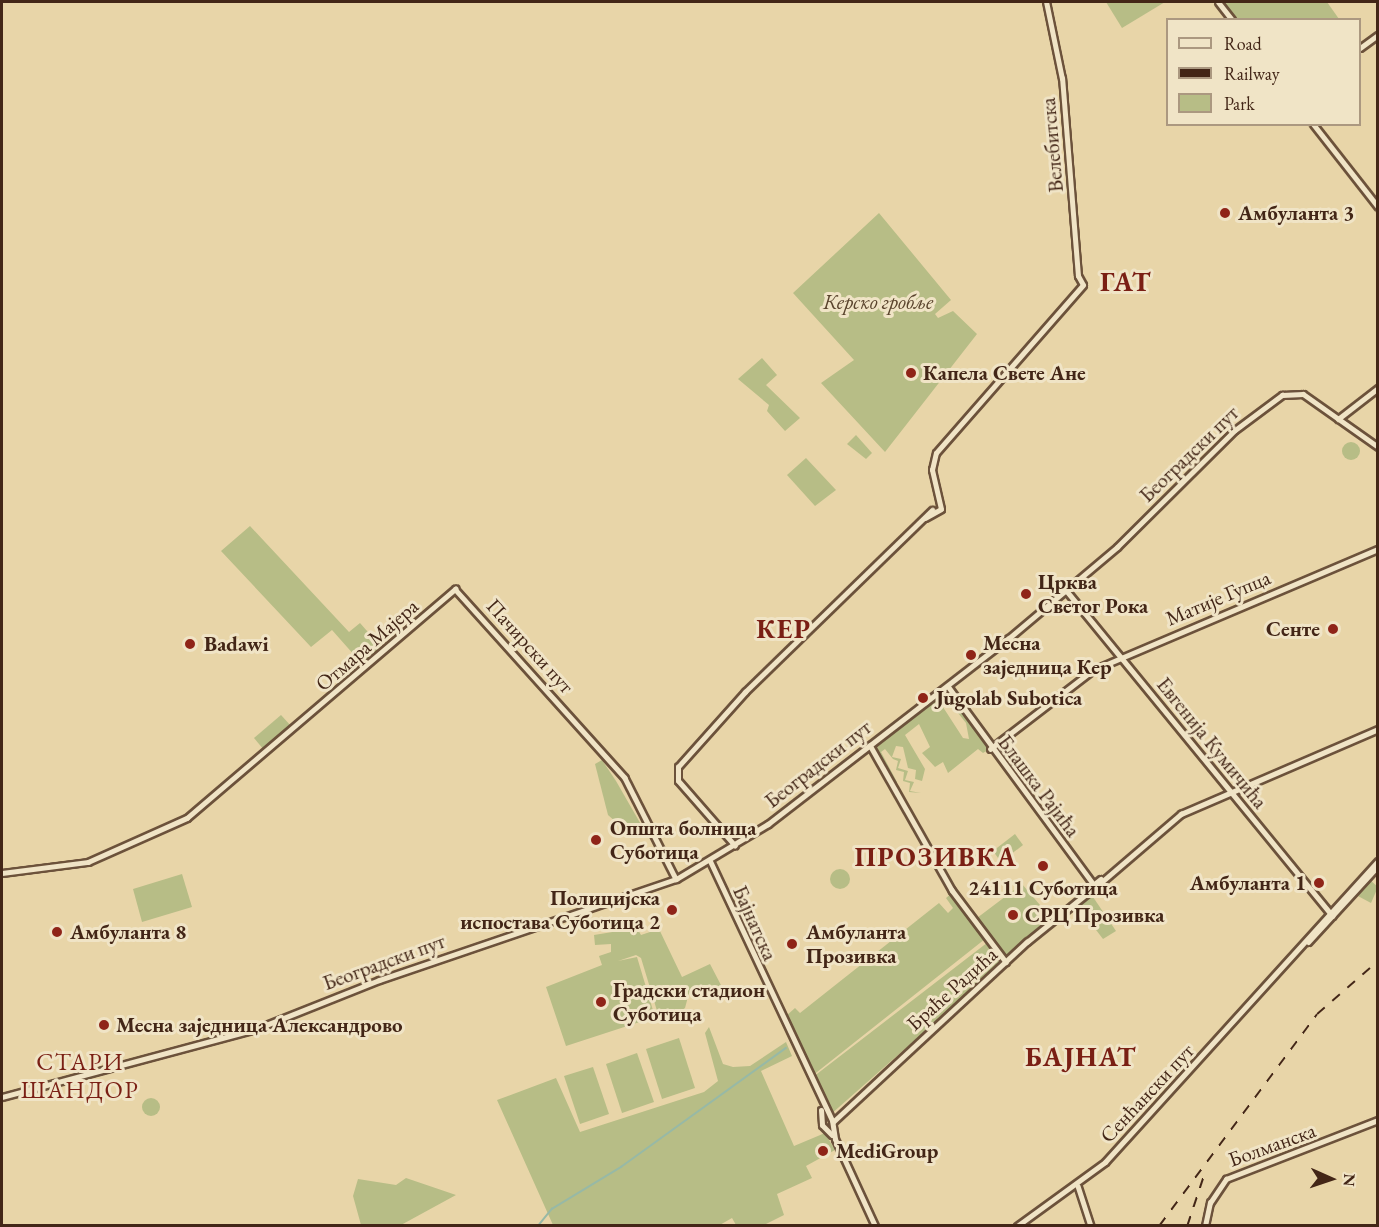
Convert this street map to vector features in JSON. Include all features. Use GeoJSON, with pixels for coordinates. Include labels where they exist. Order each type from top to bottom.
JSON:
{"type":"FeatureCollection","features":[{"type":"Feature","properties":{"kind":"main road"},"geometry":{"type":"LineString","coordinates":[[1218,2],[1230,18]]}},
{"type":"Feature","properties":{"kind":"main road"},"geometry":{"type":"LineString","coordinates":[[1315,126],[1377,207]]}},
{"type":"Feature","properties":{"kind":"main road"},"geometry":{"type":"LineString","coordinates":[[1377,388],[1338,419],[1377,447]]}},
{"type":"Feature","properties":{"kind":"main road","name":"Београдски пут"},"geometry":{"type":"LineString","coordinates":[[2,1097],[256,1029],[379,980],[676,879],[735,846],[948,686],[1066,590],[1235,430],[1291,391],[1338,419]]}},
{"type":"Feature","properties":{"kind":"main road","name":"Бајнатска"},"geometry":{"type":"LineString","coordinates":[[710,861],[875,1226]]}},
{"type":"Feature","properties":{"kind":"main road","name":"Сенћански пут"},"geometry":{"type":"LineString","coordinates":[[1017,1226],[1078,1186],[1285,965],[1377,861]]}},
{"type":"Feature","properties":{"kind":"main road","name":"Сенћански пут"},"geometry":{"type":"LineString","coordinates":[[1331,914],[1377,866]]}},
{"type":"Feature","properties":{"kind":"street","name":"Велебитска"},"geometry":{"type":"LineString","coordinates":[[938,504],[933,462],[1023,348],[1083,285],[1078,276],[1062,79],[1046,2]]}},
{"type":"Feature","properties":{"kind":"street"},"geometry":{"type":"LineString","coordinates":[[1361,47],[1377,35]]}},
{"type":"Feature","properties":{"kind":"street"},"geometry":{"type":"LineString","coordinates":[[735,846],[678,781],[677,770],[745,692],[938,504],[941,510],[933,511]]}},
{"type":"Feature","properties":{"kind":"street","name":"Матије Гупца"},"geometry":{"type":"LineString","coordinates":[[990,749],[1085,675],[1377,549]]}},
{"type":"Feature","properties":{"kind":"street","name":"Отмара Мајера"},"geometry":{"type":"LineString","coordinates":[[2,873],[87,863],[152,838],[193,814],[455,589]]}},
{"type":"Feature","properties":{"kind":"street","name":"Пачирски пут"},"geometry":{"type":"LineString","coordinates":[[455,589],[625,778],[676,879]]}},
{"type":"Feature","properties":{"kind":"street","name":"Евгенија Кумичића"},"geometry":{"type":"LineString","coordinates":[[1066,590],[1119,660],[1196,744],[1331,914]]}},
{"type":"Feature","properties":{"kind":"street","name":"Блашка Рајића"},"geometry":{"type":"LineString","coordinates":[[948,686],[990,749],[1091,886]]}},
{"type":"Feature","properties":{"kind":"street"},"geometry":{"type":"LineString","coordinates":[[1091,886],[1168,822],[1231,790],[1377,729]]}},
{"type":"Feature","properties":{"kind":"street"},"geometry":{"type":"LineString","coordinates":[[870,745],[952,890],[1006,962]]}},
{"type":"Feature","properties":{"kind":"street","name":"Браће Радића"},"geometry":{"type":"LineString","coordinates":[[828,1121],[846,1108],[1091,886]]}},
{"type":"Feature","properties":{"kind":"street","name":"Болманска"},"geometry":{"type":"LineString","coordinates":[[1205,1226],[1215,1192],[1231,1176],[1377,1120]]}},
{"type":"Feature","properties":{"kind":"street"},"geometry":{"type":"LineString","coordinates":[[1078,1186],[1091,1226]]}},
{"type":"Feature","properties":{"kind":"green space"},"geometry":{"type":"Polygon","coordinates":[[[1106,2],[1165,2],[1122,28],[1106,2]]]}},
{"type":"Feature","properties":{"kind":"green space"},"geometry":{"type":"Polygon","coordinates":[[[1220,2],[1327,2],[1338,18],[1233,18],[1220,2]]]}},
{"type":"Feature","properties":{"kind":"green space","name":"Керско гробље"},"geometry":{"type":"Polygon","coordinates":[[[879,213],[951,300],[935,314],[938,318],[953,311],[977,334],[885,452],[821,383],[854,360],[793,293],[879,213]]]}},
{"type":"Feature","properties":{"kind":"green space"},"geometry":{"type":"Polygon","coordinates":[[[762,358],[777,375],[766,385],[800,418],[785,431],[767,411],[769,405],[738,379],[762,358]]]}},
{"type":"Feature","properties":{"kind":"green space"},"geometry":{"type":"Polygon","coordinates":[[[856,435],[872,453],[866,459],[847,444],[856,435]]]}},
{"type":"Feature","properties":{"kind":"green space"},"geometry":{"type":"Polygon","coordinates":[[[1351,442],[1357,445],[1360,451],[1357,457],[1351,460],[1345,457],[1342,451],[1345,445],[1351,442]]]}},
{"type":"Feature","properties":{"kind":"green space"},"geometry":{"type":"Polygon","coordinates":[[[806,458],[836,490],[815,506],[787,475],[806,458]]]}},
{"type":"Feature","properties":{"kind":"green space"},"geometry":{"type":"Polygon","coordinates":[[[250,526],[349,632],[360,623],[382,648],[363,665],[332,630],[311,647],[221,551],[250,526]]]}},
{"type":"Feature","properties":{"kind":"green space"},"geometry":{"type":"Polygon","coordinates":[[[948,686],[990,749],[983,753],[978,749],[948,773],[943,762],[935,767],[922,753],[930,747],[919,724],[905,735],[925,769],[922,781],[915,779],[916,770],[908,768],[903,747],[896,746],[892,757],[901,759],[898,768],[908,771],[905,780],[914,782],[910,791],[921,793],[909,792],[910,783],[903,781],[904,772],[896,770],[898,761],[893,759],[885,749],[881,752],[897,782],[894,787],[870,745],[948,686]],[[947,699],[941,704],[963,738],[969,739],[966,723],[947,699]]]}},
{"type":"Feature","properties":{"kind":"green space"},"geometry":{"type":"Polygon","coordinates":[[[281,715],[291,726],[264,750],[254,738],[281,715]]]}},
{"type":"Feature","properties":{"kind":"green space"},"geometry":{"type":"Polygon","coordinates":[[[602,760],[643,828],[617,823],[608,815],[595,764],[602,760]]]}},
{"type":"Feature","properties":{"kind":"green space"},"geometry":{"type":"Polygon","coordinates":[[[1015,834],[1023,845],[1001,862],[993,851],[1015,834]]]}},
{"type":"Feature","properties":{"kind":"green space"},"geometry":{"type":"Polygon","coordinates":[[[840,869],[847,872],[850,879],[847,886],[840,889],[833,886],[830,879],[833,872],[840,869]]]}},
{"type":"Feature","properties":{"kind":"green space"},"geometry":{"type":"Polygon","coordinates":[[[182,874],[192,907],[142,922],[133,889],[182,874]]]}},
{"type":"Feature","properties":{"kind":"green space"},"geometry":{"type":"Polygon","coordinates":[[[1370,880],[1378,887],[1371,903],[1356,895],[1370,880]]]}},
{"type":"Feature","properties":{"kind":"green space"},"geometry":{"type":"Polygon","coordinates":[[[1022,884],[1052,919],[830,1115],[813,1077],[992,939],[977,918],[1022,884]]]}},
{"type":"Feature","properties":{"kind":"green space"},"geometry":{"type":"Polygon","coordinates":[[[952,893],[985,939],[812,1076],[786,1016],[795,1008],[800,1013],[939,903],[948,913],[953,908],[946,898],[952,893]]]}},
{"type":"Feature","properties":{"kind":"green space"},"geometry":{"type":"Polygon","coordinates":[[[1091,894],[1116,931],[1103,939],[1076,904],[1091,894]]]}},
{"type":"Feature","properties":{"kind":"green space"},"geometry":{"type":"Polygon","coordinates":[[[637,928],[641,935],[659,929],[682,977],[710,964],[722,987],[702,997],[697,990],[689,993],[685,1008],[661,1024],[641,958],[636,955],[618,961],[637,957],[655,1017],[566,1046],[546,987],[602,965],[599,956],[611,952],[611,944],[595,945],[594,935],[637,928]]]}},
{"type":"Feature","properties":{"kind":"green space"},"geometry":{"type":"Polygon","coordinates":[[[709,1027],[723,1064],[733,1067],[750,1066],[786,1042],[792,1056],[761,1071],[794,1146],[825,1133],[835,1150],[806,1166],[812,1178],[777,1194],[784,1215],[764,1225],[736,1225],[732,1218],[718,1226],[553,1225],[497,1100],[556,1078],[580,1132],[704,1092],[718,1081],[705,1033],[709,1027]]]}},
{"type":"Feature","properties":{"kind":"green space"},"geometry":{"type":"Polygon","coordinates":[[[679,1038],[695,1088],[662,1099],[646,1049],[679,1038]]]}},
{"type":"Feature","properties":{"kind":"green space"},"geometry":{"type":"Polygon","coordinates":[[[637,1053],[654,1102],[622,1113],[606,1064],[637,1053]]]}},
{"type":"Feature","properties":{"kind":"green space"},"geometry":{"type":"Polygon","coordinates":[[[593,1067],[609,1114],[580,1124],[564,1076],[593,1067]]]}},
{"type":"Feature","properties":{"kind":"green space"},"geometry":{"type":"Polygon","coordinates":[[[151,1098],[157,1101],[160,1107],[157,1113],[151,1116],[145,1113],[142,1107],[145,1101],[151,1098]]]}},
{"type":"Feature","properties":{"kind":"green space"},"geometry":{"type":"Polygon","coordinates":[[[406,1178],[456,1195],[401,1225],[361,1225],[353,1196],[358,1179],[396,1185],[406,1178]]]}},
{"type":"Feature","properties":{"kind":"waterway"},"geometry":{"type":"LineString","coordinates":[[538,1226],[552,1209],[621,1167],[786,1048]]}},
{"type":"Feature","properties":{"kind":"railway"},"geometry":{"type":"LineString","coordinates":[[1159,1226],[1317,1014],[1378,961]]}},
{"type":"Feature","properties":{"kind":"railway"},"geometry":{"type":"LineString","coordinates":[[1187,1226],[1204,1175]]}},
{"type":"Feature","properties":{"kind":"place","name":"Амбуланта 3"},"geometry":{"type":"Point","coordinates":[1225,213]}},
{"type":"Feature","properties":{"kind":"place","name":"Капела Свете Ане"},"geometry":{"type":"Point","coordinates":[911,373]}},
{"type":"Feature","properties":{"kind":"place","name":"Црква Светог Рока"},"geometry":{"type":"Point","coordinates":[1026,594]}},
{"type":"Feature","properties":{"kind":"place","name":"Сенте"},"geometry":{"type":"Point","coordinates":[1333,629]}},
{"type":"Feature","properties":{"kind":"place","name":"Badawi"},"geometry":{"type":"Point","coordinates":[190,644]}},
{"type":"Feature","properties":{"kind":"place","name":"Месна заједница Кер"},"geometry":{"type":"Point","coordinates":[971,655]}},
{"type":"Feature","properties":{"kind":"place","name":"Jugolab Subotica"},"geometry":{"type":"Point","coordinates":[923,698]}},
{"type":"Feature","properties":{"kind":"place","name":"Општа болница Суботица"},"geometry":{"type":"Point","coordinates":[596,840]}},
{"type":"Feature","properties":{"kind":"place","name":"24111 Суботица"},"geometry":{"type":"Point","coordinates":[1043,866]}},
{"type":"Feature","properties":{"kind":"place","name":"Амбуланта 1"},"geometry":{"type":"Point","coordinates":[1319,883]}},
{"type":"Feature","properties":{"kind":"place","name":"Полицијска испостава Суботица 2"},"geometry":{"type":"Point","coordinates":[672,910]}},
{"type":"Feature","properties":{"kind":"place","name":"СРЦ Прозивка"},"geometry":{"type":"Point","coordinates":[1013,915]}},
{"type":"Feature","properties":{"kind":"place","name":"Амбуланта 8"},"geometry":{"type":"Point","coordinates":[57,932]}},
{"type":"Feature","properties":{"kind":"place","name":"Амбуланта Прозивка"},"geometry":{"type":"Point","coordinates":[792,944]}},
{"type":"Feature","properties":{"kind":"place","name":"Градски стадион Суботица"},"geometry":{"type":"Point","coordinates":[601,1002]}},
{"type":"Feature","properties":{"kind":"place","name":"Месна заједница Александрово"},"geometry":{"type":"Point","coordinates":[104,1025]}},
{"type":"Feature","properties":{"kind":"place","name":"MediGroup"},"geometry":{"type":"Point","coordinates":[823,1151]}},
{"type":"Feature","properties":{"kind":"district","name":"ГАТ"},"geometry":{"type":"Point","coordinates":[1126,282]}},
{"type":"Feature","properties":{"kind":"district","name":"КЕР"},"geometry":{"type":"Point","coordinates":[784,629]}},
{"type":"Feature","properties":{"kind":"district","name":"ПРОЗИВКА"},"geometry":{"type":"Point","coordinates":[936,857]}},
{"type":"Feature","properties":{"kind":"district","name":"БАЈНАТ"},"geometry":{"type":"Point","coordinates":[1081,1057]}},
{"type":"Feature","properties":{"kind":"district","name":"СТАРИ ШАНДОР"},"geometry":{"type":"Point","coordinates":[80,1076]}}]}
